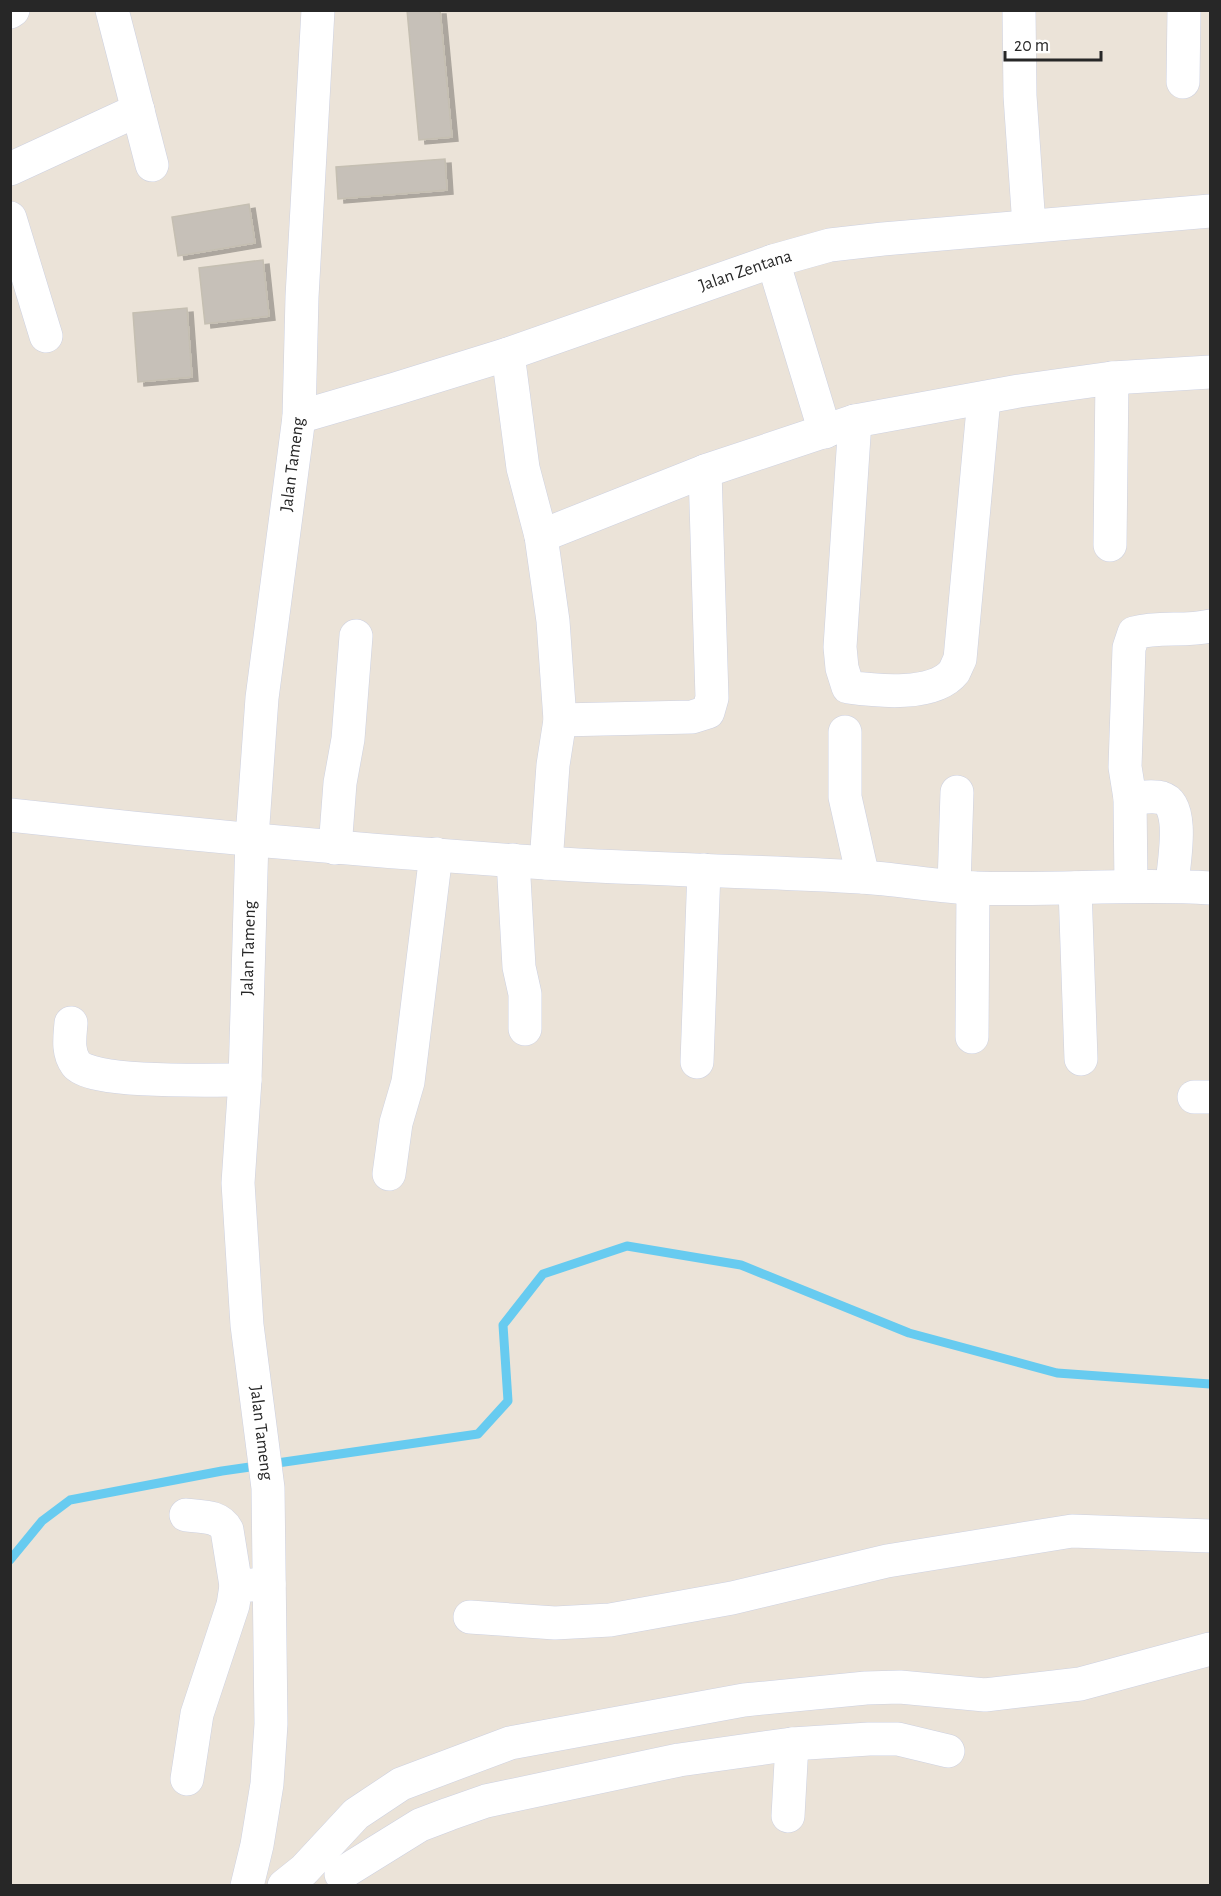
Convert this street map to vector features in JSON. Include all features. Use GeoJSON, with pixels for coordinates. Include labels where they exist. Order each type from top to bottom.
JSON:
{"type":"FeatureCollection","features":[{"type":"Feature","properties":{"kind":"street"},"geometry":{"type":"LineString","coordinates":[[112,10],[152,165]]}},
{"type":"Feature","properties":{"kind":"street","name":"Jalan Tameng"},"geometry":{"type":"LineString","coordinates":[[247,1886],[257,1845],[267,1784],[271,1724],[268,1488],[247,1324],[238,1183],[245,1080],[252,838],[262,698],[299,417],[302,297],[318,10]]}},
{"type":"Feature","properties":{"kind":"street"},"geometry":{"type":"LineString","coordinates":[[1019,10],[1020,96],[1029,226]]}},
{"type":"Feature","properties":{"kind":"street"},"geometry":{"type":"LineString","coordinates":[[1183,82],[1184,10]]}},
{"type":"Feature","properties":{"kind":"street"},"geometry":{"type":"LineString","coordinates":[[10,169],[138,110]]}},
{"type":"Feature","properties":{"kind":"street","name":"Jalan Zentana"},"geometry":{"type":"LineString","coordinates":[[299,417],[395,390],[508,354],[773,261],[830,245],[1210,211]]}},
{"type":"Feature","properties":{"kind":"street"},"geometry":{"type":"LineString","coordinates":[[10,218],[46,336]]}},
{"type":"Feature","properties":{"kind":"street"},"geometry":{"type":"LineString","coordinates":[[773,261],[840,426],[840,647],[842,668],[848,687],[881,692],[932,686],[945,680],[955,671],[960,658],[984,398]]}},
{"type":"Feature","properties":{"kind":"street"},"geometry":{"type":"LineString","coordinates":[[508,354],[523,468],[541,536],[553,621],[560,720],[553,765],[546,863]]}},
{"type":"Feature","properties":{"kind":"street"},"geometry":{"type":"LineString","coordinates":[[541,536],[705,471],[840,426],[984,398],[1112,378],[1210,372]]}},
{"type":"Feature","properties":{"kind":"street"},"geometry":{"type":"LineString","coordinates":[[1110,545],[1112,378]]}},
{"type":"Feature","properties":{"kind":"street"},"geometry":{"type":"LineString","coordinates":[[560,720],[692,717],[708,712],[712,698],[705,471]]}},
{"type":"Feature","properties":{"kind":"street"},"geometry":{"type":"LineString","coordinates":[[1131,886],[1130,798],[1125,767],[1129,648],[1134,633],[1148,629],[1210,627]]}},
{"type":"Feature","properties":{"kind":"street"},"geometry":{"type":"LineString","coordinates":[[335,848],[340,783],[348,740],[356,636]]}},
{"type":"Feature","properties":{"kind":"street"},"geometry":{"type":"LineString","coordinates":[[845,732],[845,797],[862,877]]}},
{"type":"Feature","properties":{"kind":"street"},"geometry":{"type":"LineString","coordinates":[[957,792],[972,1037]]}},
{"type":"Feature","properties":{"kind":"street"},"geometry":{"type":"LineString","coordinates":[[1130,798],[1164,798],[1171,804],[1177,822],[1172,885]]}},
{"type":"Feature","properties":{"kind":"street"},"geometry":{"type":"LineString","coordinates":[[10,814],[335,848],[546,863],[862,877],[963,887],[1075,888],[1172,885],[1210,888]]}},
{"type":"Feature","properties":{"kind":"street"},"geometry":{"type":"LineString","coordinates":[[389,1174],[396,1123],[408,1082],[436,854]]}},
{"type":"Feature","properties":{"kind":"street"},"geometry":{"type":"LineString","coordinates":[[513,860],[519,967],[525,994],[525,1029]]}},
{"type":"Feature","properties":{"kind":"street"},"geometry":{"type":"LineString","coordinates":[[697,1062],[704,870]]}},
{"type":"Feature","properties":{"kind":"street"},"geometry":{"type":"LineString","coordinates":[[1075,888],[1081,1059]]}},
{"type":"Feature","properties":{"kind":"street"},"geometry":{"type":"LineString","coordinates":[[70,1023],[71,1056],[77,1065],[91,1073],[144,1079],[245,1080]]}},
{"type":"Feature","properties":{"kind":"street"},"geometry":{"type":"LineString","coordinates":[[186,1515],[214,1518],[223,1522],[227,1530],[236,1586],[233,1605],[197,1714],[187,1779]]}},
{"type":"Feature","properties":{"kind":"street"},"geometry":{"type":"LineString","coordinates":[[470,1617],[555,1623],[610,1620],[732,1598],[887,1561],[1072,1532],[1210,1536]]}},
{"type":"Feature","properties":{"kind":"street"},"geometry":{"type":"LineString","coordinates":[[236,1586],[269,1584]]}},
{"type":"Feature","properties":{"kind":"street"},"geometry":{"type":"LineString","coordinates":[[284,1886],[304,1870],[356,1814],[401,1784],[510,1743],[744,1700],[866,1688],[900,1687],[985,1695],[1068,1685],[1210,1649]]}},
{"type":"Feature","properties":{"kind":"street"},"geometry":{"type":"LineString","coordinates":[[898,1739],[900,1687]]}},
{"type":"Feature","properties":{"kind":"street"},"geometry":{"type":"LineString","coordinates":[[341,1874],[420,1825],[486,1801],[679,1760],[792,1744],[898,1739],[948,1752]]}},
{"type":"Feature","properties":{"kind":"street"},"geometry":{"type":"LineString","coordinates":[[788,1816],[792,1744]]}},
{"type":"Feature","properties":{"kind":"building"},"geometry":{"type":"Polygon","coordinates":[[[407,10],[440,10],[452,137],[419,140],[407,10]]]}},
{"type":"Feature","properties":{"kind":"building"},"geometry":{"type":"Polygon","coordinates":[[[445,159],[447,190],[338,199],[336,167],[445,159]]]}},
{"type":"Feature","properties":{"kind":"building"},"geometry":{"type":"Polygon","coordinates":[[[249,204],[255,243],[178,256],[172,217],[249,204]]]}},
{"type":"Feature","properties":{"kind":"building"},"geometry":{"type":"Polygon","coordinates":[[[263,260],[269,316],[205,324],[199,268],[263,260]]]}},
{"type":"Feature","properties":{"kind":"building"},"geometry":{"type":"Polygon","coordinates":[[[187,308],[192,377],[138,382],[133,313],[187,308]]]}},
{"type":"Feature","properties":{"kind":"waterway"},"geometry":{"type":"LineString","coordinates":[[10,1560],[42,1521],[70,1500],[222,1471],[478,1434],[508,1401],[503,1325],[543,1274],[627,1246],[741,1265],[909,1333],[1057,1373],[1210,1384]]}}]}
